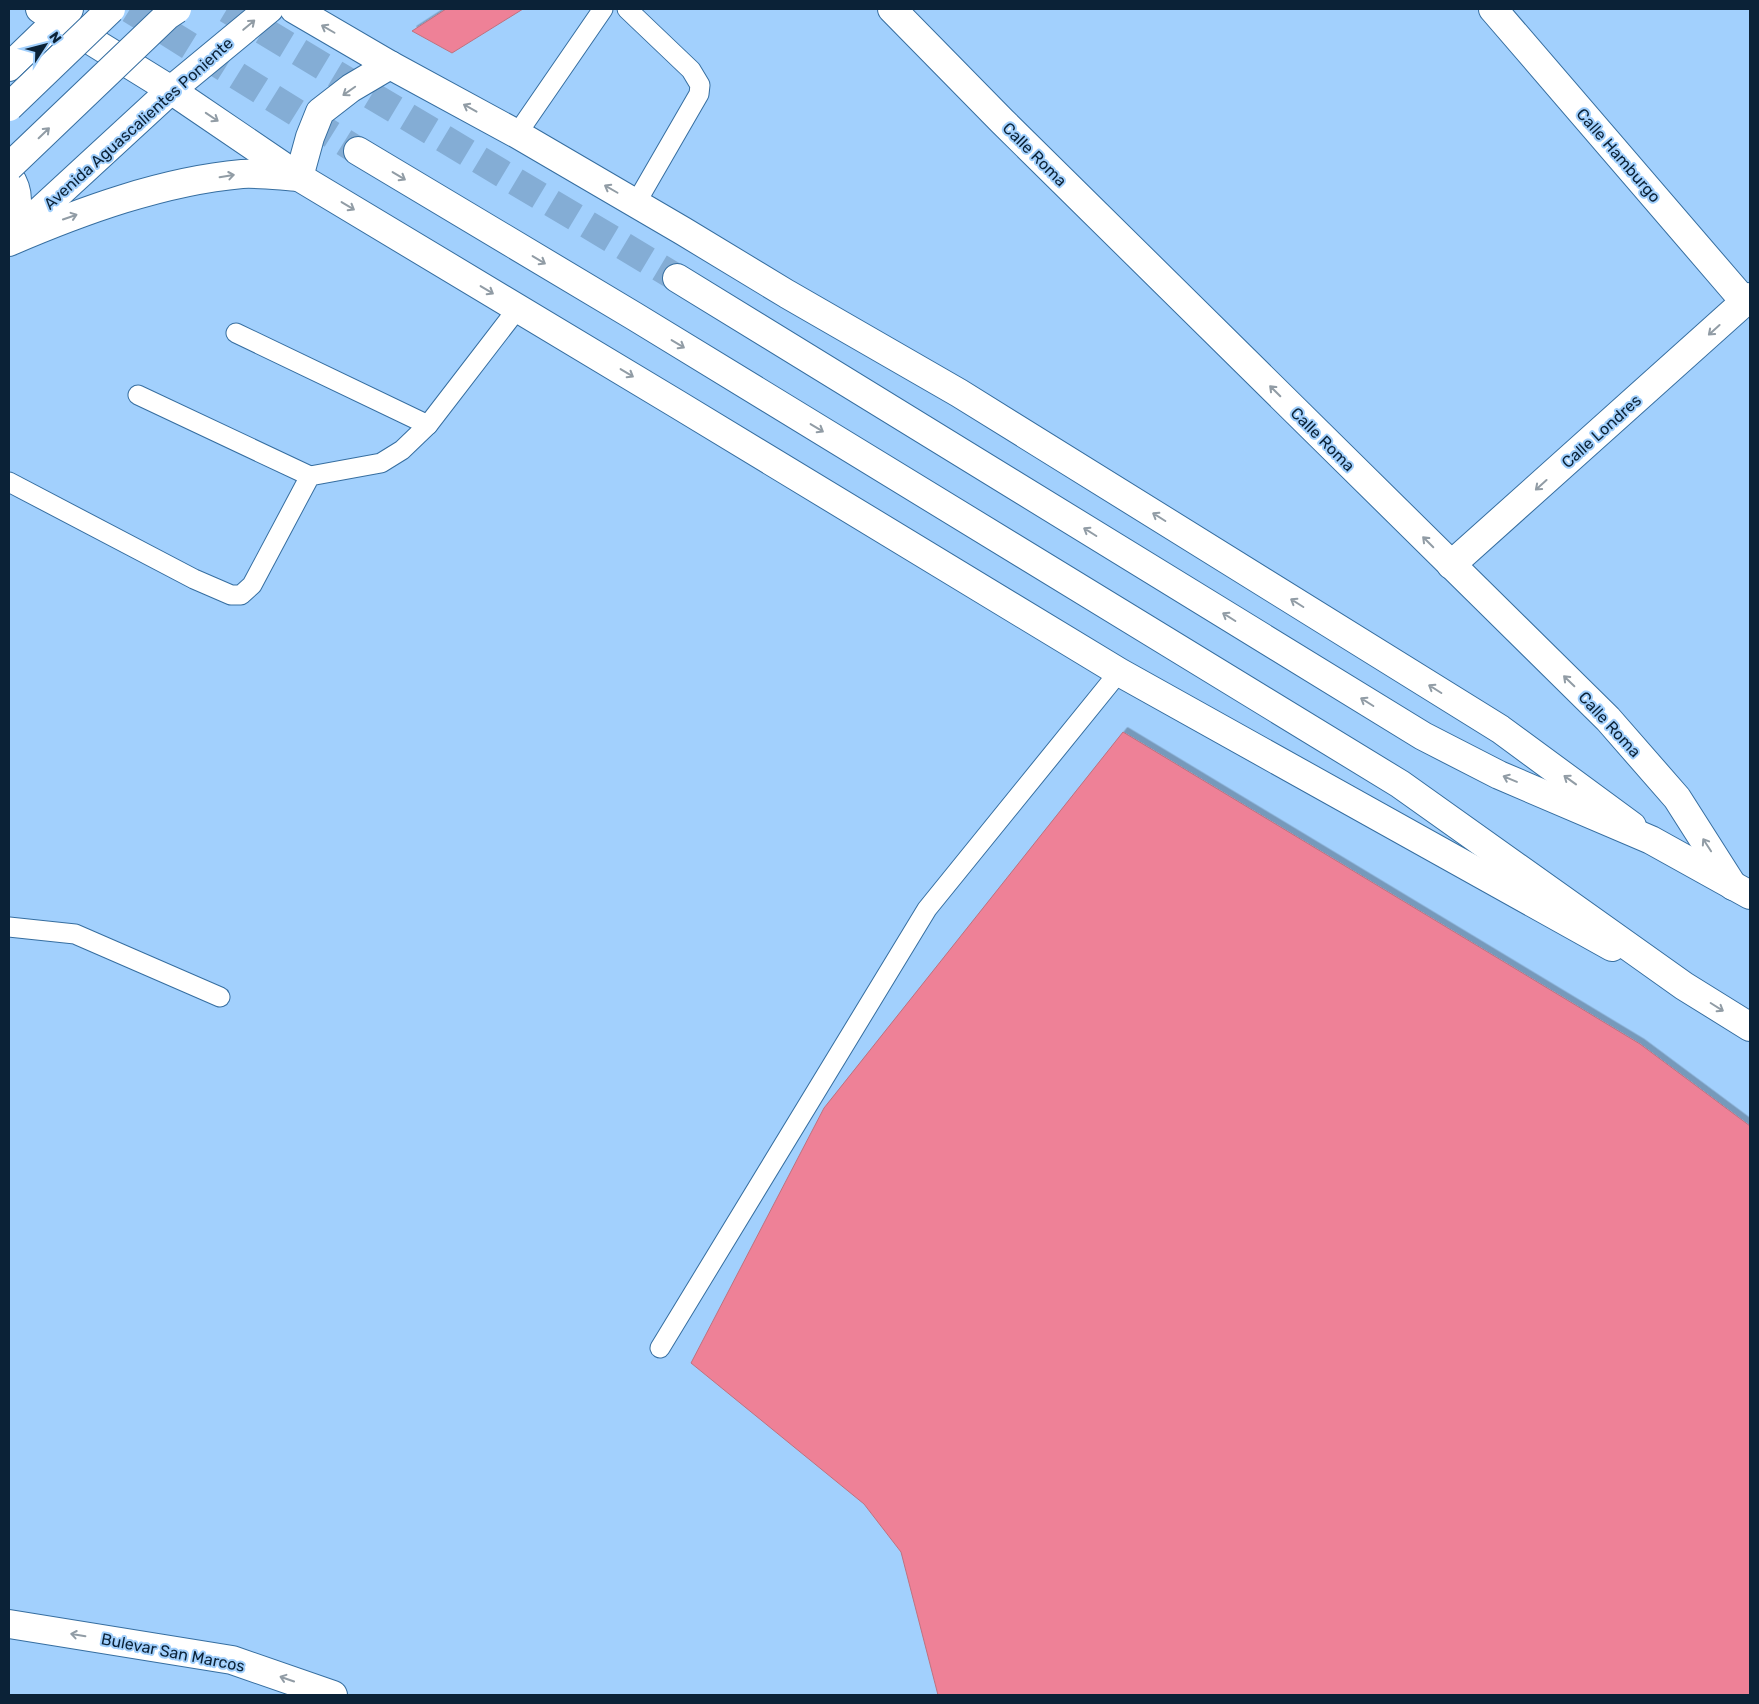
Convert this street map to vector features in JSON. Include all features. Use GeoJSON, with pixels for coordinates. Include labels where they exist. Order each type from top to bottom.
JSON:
{"type":"FeatureCollection","features":[{"type":"Feature","properties":{"kind":"street"},"geometry":{"type":"LineString","coordinates":[[9,107],[112,9]]}},
{"type":"Feature","properties":{"kind":"street"},"geometry":{"type":"LineString","coordinates":[[9,167],[168,15],[177,9]]}},
{"type":"Feature","properties":{"kind":"street","name":"Avenida Aguascalientes Poniente"},"geometry":{"type":"LineString","coordinates":[[9,241],[171,90],[269,9]]}},
{"type":"Feature","properties":{"kind":"street"},"geometry":{"type":"LineString","coordinates":[[294,9],[390,65],[517,134],[787,294],[959,393],[1500,729],[1651,840]]}},
{"type":"Feature","properties":{"kind":"street","name":"Calle Roma"},"geometry":{"type":"LineString","coordinates":[[892,9],[1009,128],[1608,719],[1676,798],[1745,891]]}},
{"type":"Feature","properties":{"kind":"street","name":"Calle Hamburgo"},"geometry":{"type":"LineString","coordinates":[[1492,9],[1748,300]]}},
{"type":"Feature","properties":{"kind":"street"},"geometry":{"type":"LineString","coordinates":[[9,67],[56,12],[299,177],[1118,672],[1684,986],[1750,1027]]}},
{"type":"Feature","properties":{"kind":"street"},"geometry":{"type":"LineString","coordinates":[[299,177],[310,137],[320,112],[351,88],[390,65]]}},
{"type":"Feature","properties":{"kind":"street"},"geometry":{"type":"LineString","coordinates":[[358,151],[651,327],[1400,784],[1684,986]]}},
{"type":"Feature","properties":{"kind":"street"},"geometry":{"type":"LineString","coordinates":[[9,241],[65,218],[127,198],[194,182],[244,174],[299,177]]}},
{"type":"Feature","properties":{"kind":"street"},"geometry":{"type":"LineString","coordinates":[[9,176],[15,184],[17,197],[16,213],[9,231]]}},
{"type":"Feature","properties":{"kind":"street"},"geometry":{"type":"LineString","coordinates":[[677,278],[1423,736],[1500,775],[1651,840],[1745,891]]}},
{"type":"Feature","properties":{"kind":"street","name":"Calle Londres"},"geometry":{"type":"LineString","coordinates":[[1451,565],[1748,300]]}},
{"type":"Feature","properties":{"kind":"street","name":"Bulevar San Marcos"},"geometry":{"type":"LineString","coordinates":[[9,1624],[232,1660],[334,1695]]}},
{"type":"Feature","properties":{"kind":"lane"},"geometry":{"type":"LineString","coordinates":[[517,134],[603,9]]}},
{"type":"Feature","properties":{"kind":"lane"},"geometry":{"type":"LineString","coordinates":[[628,9],[691,70],[700,85],[699,94],[636,203]]}},
{"type":"Feature","properties":{"kind":"lane"},"geometry":{"type":"LineString","coordinates":[[138,395],[310,476],[381,463],[402,450],[428,426],[518,308]]}},
{"type":"Feature","properties":{"kind":"lane"},"geometry":{"type":"LineString","coordinates":[[236,333],[428,426]]}},
{"type":"Feature","properties":{"kind":"lane"},"geometry":{"type":"LineString","coordinates":[[9,482],[194,579],[232,595],[241,595],[252,585],[310,476]]}},
{"type":"Feature","properties":{"kind":"lane"},"geometry":{"type":"LineString","coordinates":[[660,1348],[927,908],[1118,672]]}},
{"type":"Feature","properties":{"kind":"lane"},"geometry":{"type":"LineString","coordinates":[[9,927],[75,934],[220,996]]}},
{"type":"Feature","properties":{"kind":"building"},"geometry":{"type":"Polygon","coordinates":[[[446,9],[523,9],[452,53],[412,31],[446,9]]]}},
{"type":"Feature","properties":{"kind":"building"},"geometry":{"type":"Polygon","coordinates":[[[1123,732],[1640,1044],[1750,1126],[1750,1695],[938,1695],[901,1552],[864,1504],[691,1363],[824,1108],[1123,732]]]}},
{"type":"Feature","properties":{"kind":"tunnel"},"geometry":{"type":"LineString","coordinates":[[130,9],[358,151]]}},
{"type":"Feature","properties":{"kind":"tunnel"},"geometry":{"type":"LineString","coordinates":[[227,9],[677,278]]}}]}
